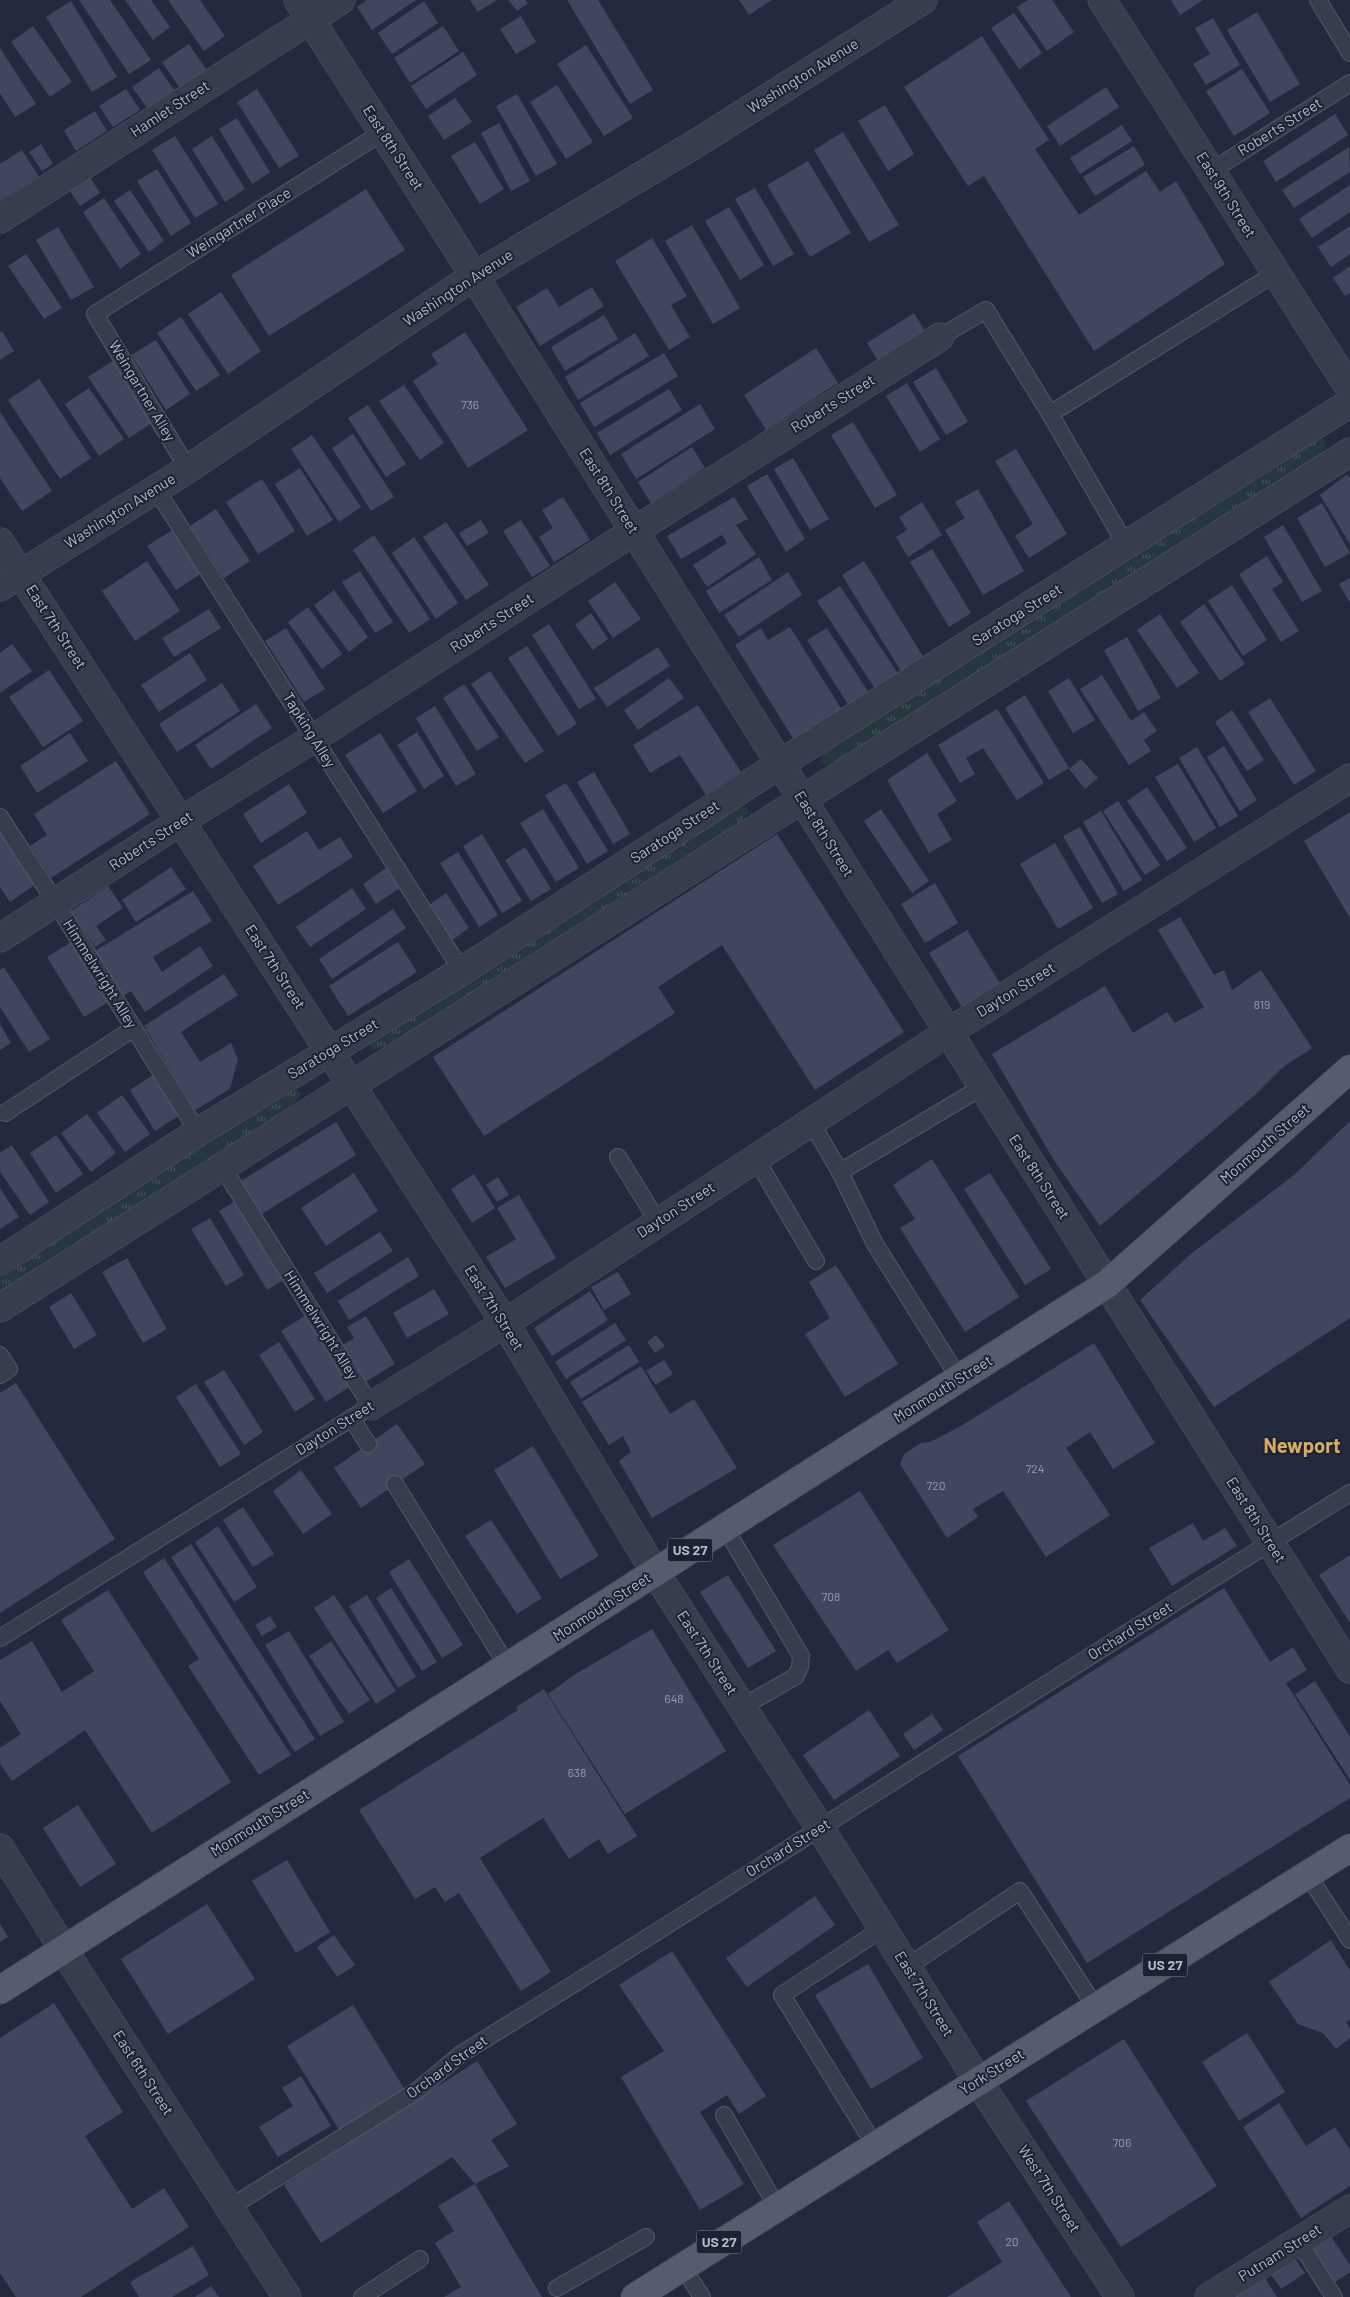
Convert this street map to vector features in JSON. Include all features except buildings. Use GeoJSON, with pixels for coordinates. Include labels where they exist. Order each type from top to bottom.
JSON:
{"type":"FeatureCollection","features":[{"type":"Feature","properties":{"kind":"main road","name":"Monmouth Street"},"geometry":{"type":"LineString","coordinates":[[0,1990],[63,1948],[508,1667],[1107,1284],[1350,1069]]}},
{"type":"Feature","properties":{"kind":"main road","name":"York Street"},"geometry":{"type":"LineString","coordinates":[[635,2297],[777,2206],[1350,1848]]}},
{"type":"Feature","properties":{"kind":"street","name":"Hamlet Street"},"geometry":{"type":"LineString","coordinates":[[0,219],[304,10],[341,0]]}},
{"type":"Feature","properties":{"kind":"street","name":"Washington Avenue"},"geometry":{"type":"LineString","coordinates":[[11,580],[188,468],[474,276],[692,146],[923,0]]}},
{"type":"Feature","properties":{"kind":"street","name":"East 9th Street"},"geometry":{"type":"LineString","coordinates":[[1102,0],[1350,389]]}},
{"type":"Feature","properties":{"kind":"street","name":"East 8th Street"},"geometry":{"type":"LineString","coordinates":[[304,10],[474,276],[802,798],[947,1033],[1350,1669]]}},
{"type":"Feature","properties":{"kind":"street","name":"Roberts Street"},"geometry":{"type":"LineString","coordinates":[[0,938],[180,821],[314,738],[634,531],[940,337]]}},
{"type":"Feature","properties":{"kind":"street","name":"Saratoga Street"},"geometry":{"type":"LineString","coordinates":[[0,1261],[198,1132],[462,971],[780,764],[1350,403]]}},
{"type":"Feature","properties":{"kind":"street"},"geometry":{"type":"LineString","coordinates":[[0,1308],[224,1168],[802,798],[1350,452]]}},
{"type":"Feature","properties":{"kind":"street","name":"East 7th Street"},"geometry":{"type":"LineString","coordinates":[[0,542],[11,580],[180,821],[352,1085],[505,1323],[655,1572],[820,1828],[978,2081]]}},
{"type":"Feature","properties":{"kind":"street","name":"Dayton Street"},"geometry":{"type":"LineString","coordinates":[[361,1412],[505,1323],[947,1033],[1350,778]]}},
{"type":"Feature","properties":{"kind":"street","name":"East 6th Street"},"geometry":{"type":"LineString","coordinates":[[0,1848],[287,2297]]}},
{"type":"Feature","properties":{"kind":"street","name":"West 7th Street"},"geometry":{"type":"LineString","coordinates":[[978,2081],[1120,2297]]}},
{"type":"Feature","properties":{"kind":"street","name":"Putnam Street"},"geometry":{"type":"LineString","coordinates":[[1210,2297],[1350,2209]]}},
{"type":"Feature","properties":{"kind":"lane"},"geometry":{"type":"LineString","coordinates":[[1318,0],[1350,53]]}},
{"type":"Feature","properties":{"kind":"lane","name":"Roberts Street"},"geometry":{"type":"LineString","coordinates":[[1211,171],[1350,83]]}},
{"type":"Feature","properties":{"kind":"lane","name":"Weingartner Place"},"geometry":{"type":"LineString","coordinates":[[96,314],[383,132]]}},
{"type":"Feature","properties":{"kind":"lane"},"geometry":{"type":"LineString","coordinates":[[1126,545],[1050,414],[1276,273]]}},
{"type":"Feature","properties":{"kind":"lane","name":"Roberts Street"},"geometry":{"type":"LineString","coordinates":[[940,337],[986,310],[1050,414]]}},
{"type":"Feature","properties":{"kind":"lane","name":"Weingartner Alley"},"geometry":{"type":"LineString","coordinates":[[96,314],[188,468]]}},
{"type":"Feature","properties":{"kind":"lane","name":"Tapking Alley"},"geometry":{"type":"LineString","coordinates":[[156,489],[462,971]]}},
{"type":"Feature","properties":{"kind":"lane","name":"Himmelwright Alley"},"geometry":{"type":"LineString","coordinates":[[0,817],[56,903],[198,1132]]}},
{"type":"Feature","properties":{"kind":"lane"},"geometry":{"type":"LineString","coordinates":[[5,1113],[134,1028]]}},
{"type":"Feature","properties":{"kind":"lane"},"geometry":{"type":"LineString","coordinates":[[840,1172],[982,1087]]}},
{"type":"Feature","properties":{"kind":"lane"},"geometry":{"type":"LineString","coordinates":[[811,1122],[840,1172],[875,1244],[959,1378]]}},
{"type":"Feature","properties":{"kind":"lane"},"geometry":{"type":"LineString","coordinates":[[618,1157],[658,1222]]}},
{"type":"Feature","properties":{"kind":"lane"},"geometry":{"type":"LineString","coordinates":[[756,1158],[816,1261]]}},
{"type":"Feature","properties":{"kind":"lane","name":"Himmelwright Alley"},"geometry":{"type":"LineString","coordinates":[[224,1168],[361,1412],[368,1444]]}},
{"type":"Feature","properties":{"kind":"lane"},"geometry":{"type":"LineString","coordinates":[[0,1354],[9,1369],[0,1375]]}},
{"type":"Feature","properties":{"kind":"lane","name":"Dayton Street"},"geometry":{"type":"LineString","coordinates":[[0,1638],[361,1412]]}},
{"type":"Feature","properties":{"kind":"lane"},"geometry":{"type":"LineString","coordinates":[[395,1484],[508,1667]]}},
{"type":"Feature","properties":{"kind":"lane","name":"Orchard Street"},"geometry":{"type":"LineString","coordinates":[[229,2208],[418,2090],[461,2054],[820,1828],[1011,1705],[1350,1493]]}},
{"type":"Feature","properties":{"kind":"lane"},"geometry":{"type":"LineString","coordinates":[[725,1528],[801,1656],[800,1667],[796,1676],[742,1708]]}},
{"type":"Feature","properties":{"kind":"lane"},"geometry":{"type":"LineString","coordinates":[[1308,1875],[1350,1940]]}},
{"type":"Feature","properties":{"kind":"lane"},"geometry":{"type":"LineString","coordinates":[[907,1967],[1020,1892],[1096,2008]]}},
{"type":"Feature","properties":{"kind":"lane"},"geometry":{"type":"LineString","coordinates":[[875,2146],[782,1996],[883,1928]]}},
{"type":"Feature","properties":{"kind":"lane"},"geometry":{"type":"LineString","coordinates":[[724,2115],[777,2206]]}},
{"type":"Feature","properties":{"kind":"lane"},"geometry":{"type":"LineString","coordinates":[[557,2288],[646,2237]]}},
{"type":"Feature","properties":{"kind":"lane"},"geometry":{"type":"LineString","coordinates":[[1299,2242],[1334,2297]]}},
{"type":"Feature","properties":{"kind":"lane"},"geometry":{"type":"LineString","coordinates":[[362,2297],[420,2260]]}},
{"type":"Feature","properties":{"kind":"lane"},"geometry":{"type":"LineString","coordinates":[[682,2266],[702,2297]]}},
{"type":"Feature","properties":{"kind":"green space"},"geometry":{"type":"Polygon","coordinates":[[[1320,438],[1324,439],[1326,446],[1319,455],[836,761],[828,764],[820,763],[824,752],[1310,442],[1320,438]]]}},
{"type":"Feature","properties":{"kind":"green space"},"geometry":{"type":"Polygon","coordinates":[[[747,806],[749,813],[734,830],[547,945],[392,1044],[382,1049],[373,1049],[370,1045],[373,1039],[728,811],[747,806]]]}},
{"type":"Feature","properties":{"kind":"green space"},"geometry":{"type":"Polygon","coordinates":[[[297,1090],[301,1094],[291,1107],[0,1292],[0,1275],[283,1095],[297,1090]]]}},
{"type":"Feature","properties":{"kind":"district","name":"Newport"},"geometry":{"type":"Point","coordinates":[1302,1446]}}]}
